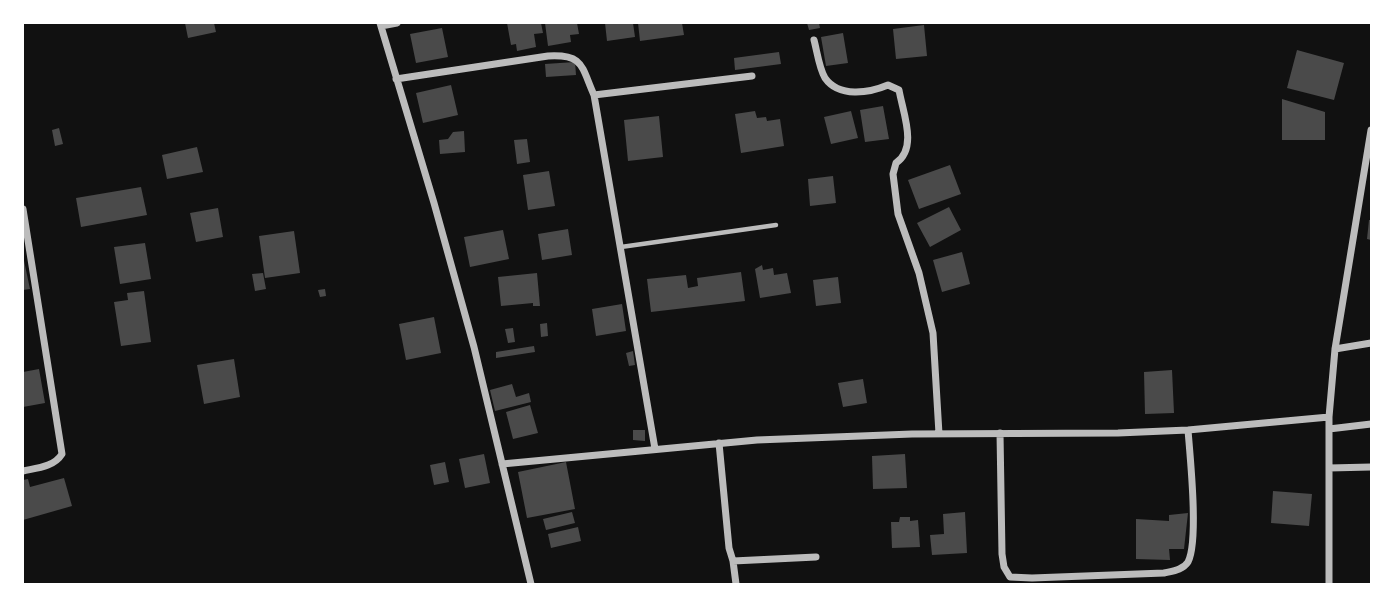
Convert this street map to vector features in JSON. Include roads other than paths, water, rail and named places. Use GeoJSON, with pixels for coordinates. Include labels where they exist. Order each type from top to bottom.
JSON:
{"type":"FeatureCollection","features":[{"type":"Feature","properties":{"kind":"street"},"geometry":{"type":"LineString","coordinates":[[397,23],[381,24],[474,347],[531,584]]}},
{"type":"Feature","properties":{"kind":"street"},"geometry":{"type":"LineString","coordinates":[[814,40],[825,77],[835,87],[852,92],[871,92],[888,85],[899,90],[908,143],[893,174],[898,215],[919,273],[933,333],[939,434]]}},
{"type":"Feature","properties":{"kind":"street"},"geometry":{"type":"LineString","coordinates":[[396,79],[568,55],[580,62],[594,95],[656,449]]}},
{"type":"Feature","properties":{"kind":"street"},"geometry":{"type":"LineString","coordinates":[[594,95],[752,76]]}},
{"type":"Feature","properties":{"kind":"street"},"geometry":{"type":"LineString","coordinates":[[1329,584],[1329,417],[1335,349],[1371,130]]}},
{"type":"Feature","properties":{"kind":"street"},"geometry":{"type":"LineString","coordinates":[[23,209],[62,454],[53,464],[23,471]]}},
{"type":"Feature","properties":{"kind":"street"},"geometry":{"type":"LineString","coordinates":[[1335,349],[1371,343]]}},
{"type":"Feature","properties":{"kind":"street"},"geometry":{"type":"LineString","coordinates":[[502,464],[719,443],[939,434],[1118,433],[1188,430],[1329,417]]}},
{"type":"Feature","properties":{"kind":"street"},"geometry":{"type":"LineString","coordinates":[[1329,429],[1371,424]]}},
{"type":"Feature","properties":{"kind":"street"},"geometry":{"type":"LineString","coordinates":[[1000,433],[1004,567],[1010,577],[1032,578],[1164,573],[1182,568],[1188,562],[1191,552],[1193,513],[1188,430]]}},
{"type":"Feature","properties":{"kind":"street"},"geometry":{"type":"LineString","coordinates":[[719,443],[729,548],[736,584]]}},
{"type":"Feature","properties":{"kind":"street"},"geometry":{"type":"LineString","coordinates":[[1329,468],[1371,467]]}},
{"type":"Feature","properties":{"kind":"street"},"geometry":{"type":"LineString","coordinates":[[733,561],[816,557]]}},
{"type":"Feature","properties":{"kind":"lane"},"geometry":{"type":"LineString","coordinates":[[620,247],[776,225]]}}]}
